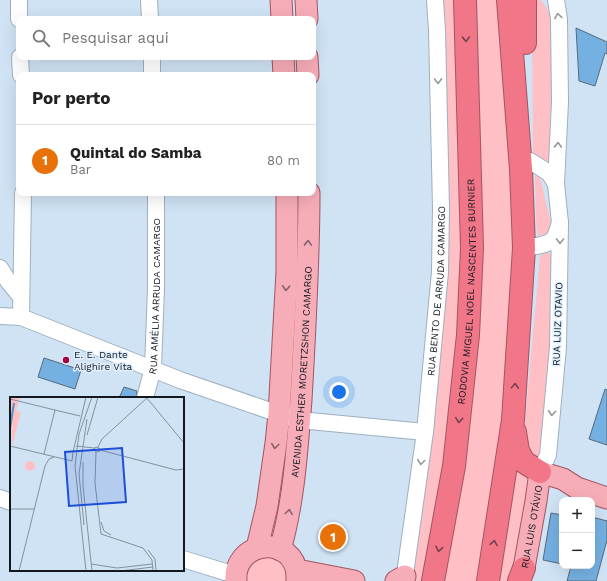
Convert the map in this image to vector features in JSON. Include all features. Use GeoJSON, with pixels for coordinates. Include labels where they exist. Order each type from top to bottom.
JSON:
{"type":"FeatureCollection","features":[{"type":"Feature","properties":{"kind":"highway","name":"RODOVIA MIGUEL NOEL NASCENTES BURNIER"},"geometry":{"type":"LineString","coordinates":[[432,581],[454,466],[468,335],[472,248],[465,0]]}},
{"type":"Feature","properties":{"kind":"highway"},"geometry":{"type":"LineString","coordinates":[[508,0],[525,165]]}},
{"type":"Feature","properties":{"kind":"highway"},"geometry":{"type":"LineString","coordinates":[[488,581],[513,420],[524,248],[525,0]]}},
{"type":"Feature","properties":{"kind":"highway"},"geometry":{"type":"LineString","coordinates":[[513,420],[518,451],[524,462],[540,472]]}},
{"type":"Feature","properties":{"kind":"main road"},"geometry":{"type":"LineString","coordinates":[[281,0],[282,16]]}},
{"type":"Feature","properties":{"kind":"main road"},"geometry":{"type":"LineString","coordinates":[[306,0],[307,16]]}},
{"type":"Feature","properties":{"kind":"main road"},"geometry":{"type":"LineString","coordinates":[[283,60],[284,72]]}},
{"type":"Feature","properties":{"kind":"main road"},"geometry":{"type":"LineString","coordinates":[[308,60],[308,72]]}},
{"type":"Feature","properties":{"kind":"main road","name":"AVENIDA ESTHER MORETZSHON CAMARGO"},"geometry":{"type":"LineString","coordinates":[[257,548],[267,506],[276,443],[287,272],[286,196]]}},
{"type":"Feature","properties":{"kind":"main road","name":"AVENIDA ESTHER MORETZSHON CAMARGO"},"geometry":{"type":"LineString","coordinates":[[280,550],[288,524],[299,441],[307,280],[309,196]]}},
{"type":"Feature","properties":{"kind":"main road"},"geometry":{"type":"LineString","coordinates":[[540,472],[563,479],[577,488]]}},
{"type":"Feature","properties":{"kind":"main road","name":"RUA LUIS OTÁVIO"},"geometry":{"type":"LineString","coordinates":[[522,577],[540,472]]}},
{"type":"Feature","properties":{"kind":"main road"},"geometry":{"type":"LineString","coordinates":[[536,501],[552,488],[564,486],[577,488],[607,498]]}},
{"type":"Feature","properties":{"kind":"main road"},"geometry":{"type":"LineString","coordinates":[[236,578],[237,566],[242,558],[257,548],[269,547],[280,550],[288,555],[293,562],[297,575],[354,581]]}},
{"type":"Feature","properties":{"kind":"street"},"geometry":{"type":"LineString","coordinates":[[19,0],[19,16]]}},
{"type":"Feature","properties":{"kind":"street"},"geometry":{"type":"LineString","coordinates":[[149,0],[150,16]]}},
{"type":"Feature","properties":{"kind":"street","name":"RUA BENTO DE ARRUDA CAMARGO"},"geometry":{"type":"LineString","coordinates":[[402,579],[425,432],[440,272],[441,208],[435,0]]}},
{"type":"Feature","properties":{"kind":"street","name":"RUA LUIZ OTAVIO"},"geometry":{"type":"LineString","coordinates":[[540,472],[548,455],[558,347],[560,223],[556,184],[560,95],[560,19],[556,0]]}},
{"type":"Feature","properties":{"kind":"street"},"geometry":{"type":"LineString","coordinates":[[20,60],[21,72]]}},
{"type":"Feature","properties":{"kind":"street"},"geometry":{"type":"LineString","coordinates":[[152,60],[152,72]]}},
{"type":"Feature","properties":{"kind":"street"},"geometry":{"type":"LineString","coordinates":[[525,165],[549,174],[556,184]]}},
{"type":"Feature","properties":{"kind":"street"},"geometry":{"type":"LineString","coordinates":[[21,317],[23,196]]}},
{"type":"Feature","properties":{"kind":"street","name":"RUA AMÉLIA ARRUDA CAMARGO"},"geometry":{"type":"LineString","coordinates":[[145,397],[153,368],[156,288],[156,196]]}},
{"type":"Feature","properties":{"kind":"street"},"geometry":{"type":"LineString","coordinates":[[524,248],[551,241],[555,237],[560,223]]}},
{"type":"Feature","properties":{"kind":"street"},"geometry":{"type":"LineString","coordinates":[[0,268],[21,297]]}},
{"type":"Feature","properties":{"kind":"street"},"geometry":{"type":"LineString","coordinates":[[0,316],[21,317],[153,368],[180,380],[299,420],[425,432]]}},
{"type":"Feature","properties":{"kind":"street"},"geometry":{"type":"LineString","coordinates":[[0,498],[10,502]]}},
{"type":"Feature","properties":{"kind":"street"},"geometry":{"type":"LineString","coordinates":[[184,558],[236,578]]}},
{"type":"Feature","properties":{"kind":"shaded area"},"geometry":{"type":"Polygon","coordinates":[[[442,0],[457,0],[459,32],[458,160],[463,230],[459,348],[440,491],[421,581],[411,581],[441,350],[442,0]]]}},
{"type":"Feature","properties":{"kind":"shaded area"},"geometry":{"type":"Polygon","coordinates":[[[476,0],[501,0],[512,139],[512,254],[500,452],[480,581],[443,581],[472,410],[480,306],[482,186],[476,0]]]}},
{"type":"Feature","properties":{"kind":"shaded area"},"geometry":{"type":"Polygon","coordinates":[[[530,0],[541,0],[555,23],[555,73],[550,116],[552,161],[541,161],[533,154],[532,32],[530,0]]]}},
{"type":"Feature","properties":{"kind":"shaded area"},"geometry":{"type":"Polygon","coordinates":[[[535,176],[540,177],[552,228],[546,234],[538,236],[536,222],[535,176]]]}},
{"type":"Feature","properties":{"kind":"shaded area"},"geometry":{"type":"Polygon","coordinates":[[[545,251],[556,257],[554,345],[540,457],[534,460],[523,444],[540,257],[545,251]]]}},
{"type":"Feature","properties":{"kind":"shaded area"},"geometry":{"type":"Polygon","coordinates":[[[516,466],[532,481],[513,581],[498,581],[505,548],[516,466]]]}},
{"type":"Feature","properties":{"kind":"shaded area"},"geometry":{"type":"Polygon","coordinates":[[[262,554],[284,561],[291,581],[242,581],[243,569],[262,554]]]}},
{"type":"Feature","properties":{"kind":"building"},"geometry":{"type":"Polygon","coordinates":[[[576,28],[607,42],[607,54],[605,53],[595,86],[579,81],[576,28]]]}},
{"type":"Feature","properties":{"kind":"building"},"geometry":{"type":"Polygon","coordinates":[[[44,358],[81,370],[75,389],[38,377],[44,358]]]}},
{"type":"Feature","properties":{"kind":"building"},"geometry":{"type":"Polygon","coordinates":[[[124,387],[137,391],[136,397],[119,397],[124,387]]]}},
{"type":"Feature","properties":{"kind":"building"},"geometry":{"type":"Polygon","coordinates":[[[605,389],[607,390],[607,445],[589,439],[605,389]]]}},
{"type":"Feature","properties":{"kind":"building"},"geometry":{"type":"Polygon","coordinates":[[[551,513],[559,514],[559,563],[543,560],[551,513]]]}},
{"type":"Feature","properties":{"kind":"building"},"geometry":{"type":"Polygon","coordinates":[[[595,518],[607,521],[607,540],[596,581],[567,581],[570,569],[595,569],[595,518]]]}},
{"type":"Feature","properties":{"kind":"place","name":"E. E. Dante Alighire Vita"},"geometry":{"type":"Point","coordinates":[66,360]}},
{"type":"Feature","properties":{"kind":"place","name":"Quintal do Samba"},"geometry":{"type":"Point","coordinates":[333,537]}}]}
